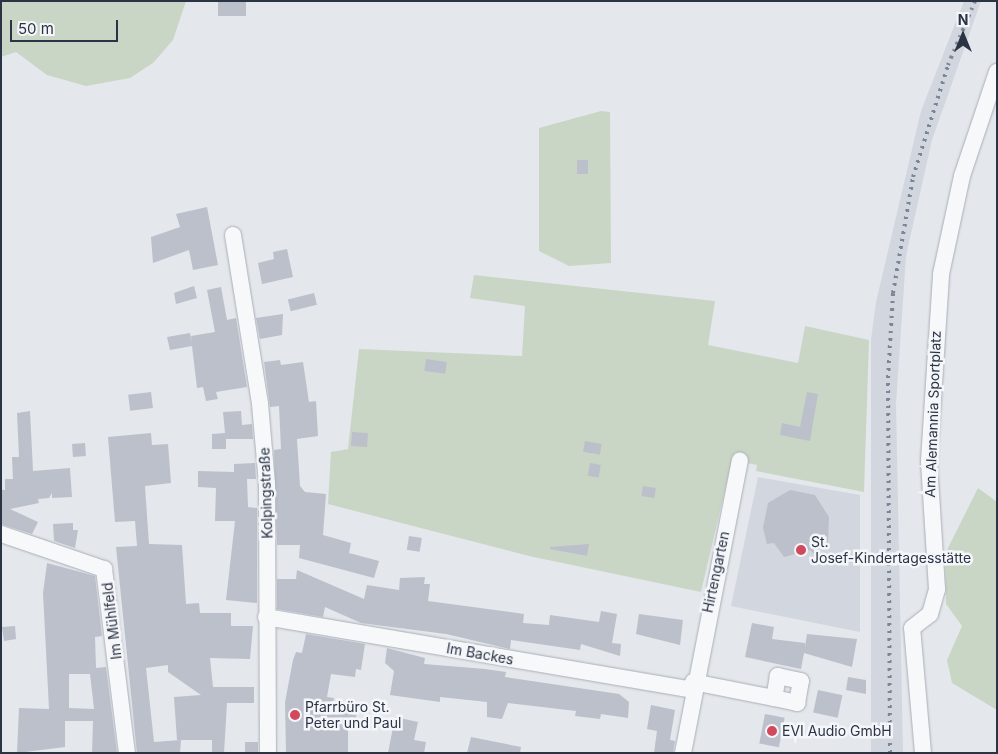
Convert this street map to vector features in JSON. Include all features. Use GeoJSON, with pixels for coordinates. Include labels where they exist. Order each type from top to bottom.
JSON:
{"type":"FeatureCollection","features":[{"type":"Feature","properties":{"kind":"street","name":"Am Alemannia Sportplatz"},"geometry":{"type":"LineString","coordinates":[[923,753],[912,628],[930,614],[937,589],[929,461],[940,274],[966,159],[997,72]]}},
{"type":"Feature","properties":{"kind":"street","name":"Kolpingstraße"},"geometry":{"type":"LineString","coordinates":[[233,235],[264,444],[268,753]]}},
{"type":"Feature","properties":{"kind":"street","name":"Hirtengarten"},"geometry":{"type":"LineString","coordinates":[[683,753],[693,686],[740,461]]}},
{"type":"Feature","properties":{"kind":"street","name":"Im Mühlfeld"},"geometry":{"type":"LineString","coordinates":[[1,534],[104,569],[128,753]]}},
{"type":"Feature","properties":{"kind":"street","name":"Im Backes"},"geometry":{"type":"LineString","coordinates":[[266,618],[693,686]]}},
{"type":"Feature","properties":{"kind":"street"},"geometry":{"type":"LineString","coordinates":[[693,686],[774,698]]}},
{"type":"Feature","properties":{"kind":"shaded area"},"geometry":{"type":"Polygon","coordinates":[[[964,1],[981,1],[932,140],[906,256],[896,404],[903,753],[871,753],[871,340],[876,302],[921,111],[964,1]]]}},
{"type":"Feature","properties":{"kind":"shaded area","name":"St. Josef-Kindertagesstätte"},"geometry":{"type":"Polygon","coordinates":[[[758,477],[860,495],[860,632],[731,606],[758,477]]]}},
{"type":"Feature","properties":{"kind":"green space"},"geometry":{"type":"Polygon","coordinates":[[[1,1],[186,1],[173,40],[153,63],[130,78],[86,86],[47,75],[16,52],[1,57],[1,1]]]}},
{"type":"Feature","properties":{"kind":"green space"},"geometry":{"type":"Polygon","coordinates":[[[601,111],[610,112],[611,263],[569,266],[539,251],[539,128],[601,111]]]}},
{"type":"Feature","properties":{"kind":"green space"},"geometry":{"type":"Polygon","coordinates":[[[474,275],[715,301],[708,345],[798,363],[805,326],[869,340],[864,492],[756,471],[757,465],[732,460],[701,592],[529,556],[328,504],[331,452],[348,449],[359,349],[522,356],[525,306],[470,298],[474,275]]]}},
{"type":"Feature","properties":{"kind":"green space"},"geometry":{"type":"Polygon","coordinates":[[[978,488],[997,502],[997,710],[952,683],[947,660],[962,626],[946,604],[945,554],[978,488]]]}},
{"type":"Feature","properties":{"kind":"building"},"geometry":{"type":"Polygon","coordinates":[[[218,1],[246,1],[246,16],[218,16],[218,1]]]}},
{"type":"Feature","properties":{"kind":"building"},"geometry":{"type":"Polygon","coordinates":[[[577,160],[588,160],[588,174],[577,174],[577,160]]]}},
{"type":"Feature","properties":{"kind":"building"},"geometry":{"type":"Polygon","coordinates":[[[207,207],[218,265],[193,270],[189,250],[153,263],[151,237],[180,227],[176,214],[207,207]]]}},
{"type":"Feature","properties":{"kind":"building"},"geometry":{"type":"Polygon","coordinates":[[[287,249],[293,277],[262,284],[258,263],[274,259],[273,252],[287,249]]]}},
{"type":"Feature","properties":{"kind":"building"},"geometry":{"type":"Polygon","coordinates":[[[194,286],[197,298],[176,304],[174,293],[194,286]]]}},
{"type":"Feature","properties":{"kind":"building"},"geometry":{"type":"Polygon","coordinates":[[[221,287],[227,320],[236,318],[247,387],[216,392],[218,399],[206,401],[203,387],[197,388],[192,346],[170,350],[167,337],[190,333],[192,344],[191,336],[215,332],[207,290],[221,287]]]}},
{"type":"Feature","properties":{"kind":"building"},"geometry":{"type":"Polygon","coordinates":[[[314,293],[317,305],[291,311],[288,300],[314,293]]]}},
{"type":"Feature","properties":{"kind":"building"},"geometry":{"type":"Polygon","coordinates":[[[283,314],[282,335],[260,339],[256,318],[283,314]]]}},
{"type":"Feature","properties":{"kind":"building"},"geometry":{"type":"Polygon","coordinates":[[[426,359],[447,362],[445,374],[424,371],[426,359]]]}},
{"type":"Feature","properties":{"kind":"building"},"geometry":{"type":"Polygon","coordinates":[[[280,360],[281,365],[303,362],[309,402],[316,401],[318,436],[297,439],[300,486],[305,492],[326,494],[323,535],[351,543],[349,553],[379,561],[374,578],[299,558],[300,545],[277,545],[274,450],[281,449],[279,406],[270,407],[264,362],[280,360]]]}},
{"type":"Feature","properties":{"kind":"building"},"geometry":{"type":"Polygon","coordinates":[[[151,392],[153,408],[130,411],[128,395],[151,392]]]}},
{"type":"Feature","properties":{"kind":"building"},"geometry":{"type":"Polygon","coordinates":[[[807,392],[818,394],[810,441],[780,435],[782,423],[800,427],[807,392]]]}},
{"type":"Feature","properties":{"kind":"building"},"geometry":{"type":"Polygon","coordinates":[[[30,411],[33,471],[70,468],[72,497],[52,498],[52,493],[49,498],[38,499],[39,503],[10,509],[38,522],[32,534],[1,524],[1,490],[5,490],[5,479],[13,479],[12,457],[19,457],[17,413],[30,411]]]}},
{"type":"Feature","properties":{"kind":"building"},"geometry":{"type":"Polygon","coordinates":[[[241,411],[242,425],[252,424],[253,439],[226,439],[226,449],[212,449],[212,434],[225,433],[223,412],[241,411]]]}},
{"type":"Feature","properties":{"kind":"building"},"geometry":{"type":"Polygon","coordinates":[[[352,432],[368,433],[367,447],[351,446],[352,432]]]}},
{"type":"Feature","properties":{"kind":"building"},"geometry":{"type":"Polygon","coordinates":[[[151,433],[152,445],[168,444],[171,483],[145,486],[149,544],[182,545],[186,604],[199,603],[200,613],[231,613],[231,626],[253,626],[250,659],[210,658],[213,687],[254,687],[254,703],[227,703],[224,753],[212,753],[212,740],[181,740],[180,753],[137,753],[116,547],[137,546],[135,521],[115,522],[108,437],[151,433]],[[168,665],[146,668],[154,742],[181,740],[177,740],[174,697],[201,695],[168,672],[168,665]]]}},
{"type":"Feature","properties":{"kind":"building"},"geometry":{"type":"Polygon","coordinates":[[[585,441],[602,444],[600,455],[583,452],[585,441]]]}},
{"type":"Feature","properties":{"kind":"building"},"geometry":{"type":"Polygon","coordinates":[[[85,443],[86,456],[73,457],[72,444],[85,443]]]}},
{"type":"Feature","properties":{"kind":"building"},"geometry":{"type":"Polygon","coordinates":[[[255,463],[256,479],[247,479],[248,507],[257,508],[257,603],[226,600],[235,521],[215,521],[216,488],[198,487],[198,471],[234,472],[234,464],[255,463]]]}},
{"type":"Feature","properties":{"kind":"building"},"geometry":{"type":"Polygon","coordinates":[[[590,463],[601,465],[599,478],[588,476],[590,463]]]}},
{"type":"Feature","properties":{"kind":"building"},"geometry":{"type":"Polygon","coordinates":[[[643,486],[656,488],[654,498],[641,496],[643,486]]]}},
{"type":"Feature","properties":{"kind":"building"},"geometry":{"type":"Polygon","coordinates":[[[790,490],[815,495],[829,517],[828,543],[814,554],[810,550],[784,557],[774,543],[767,544],[763,528],[768,503],[790,490]]]}},
{"type":"Feature","properties":{"kind":"building"},"geometry":{"type":"Polygon","coordinates":[[[73,523],[73,530],[78,530],[75,548],[54,541],[53,524],[73,523]]]}},
{"type":"Feature","properties":{"kind":"building"},"geometry":{"type":"Polygon","coordinates":[[[409,536],[422,538],[420,552],[407,550],[409,536]]]}},
{"type":"Feature","properties":{"kind":"building"},"geometry":{"type":"Polygon","coordinates":[[[589,544],[587,556],[550,549],[550,547],[589,544]]]}},
{"type":"Feature","properties":{"kind":"building"},"geometry":{"type":"Polygon","coordinates":[[[47,563],[95,576],[102,636],[95,637],[96,668],[106,667],[117,753],[92,753],[93,721],[65,721],[65,747],[17,753],[19,708],[49,709],[43,593],[47,563]],[[69,674],[69,708],[94,709],[90,674],[69,674]]]}},
{"type":"Feature","properties":{"kind":"building"},"geometry":{"type":"Polygon","coordinates":[[[297,570],[364,599],[367,585],[399,590],[400,578],[425,577],[424,584],[430,584],[428,601],[524,614],[523,623],[549,625],[550,615],[599,622],[601,611],[617,614],[612,643],[621,644],[620,656],[581,644],[580,650],[511,640],[510,649],[446,634],[361,623],[325,607],[323,617],[277,609],[277,579],[296,579],[297,570]]]}},
{"type":"Feature","properties":{"kind":"building"},"geometry":{"type":"Polygon","coordinates":[[[639,614],[683,620],[680,645],[636,634],[639,614]]]}},
{"type":"Feature","properties":{"kind":"building"},"geometry":{"type":"Polygon","coordinates":[[[752,623],[774,627],[772,639],[805,643],[805,647],[807,634],[857,639],[852,667],[804,653],[801,669],[745,657],[752,623]]]}},
{"type":"Feature","properties":{"kind":"building"},"geometry":{"type":"Polygon","coordinates":[[[15,626],[16,639],[4,641],[2,627],[15,626]]]}},
{"type":"Feature","properties":{"kind":"building"},"geometry":{"type":"Polygon","coordinates":[[[306,634],[365,644],[361,670],[356,669],[355,677],[331,674],[327,697],[334,698],[333,704],[357,709],[355,726],[348,725],[348,753],[286,753],[285,702],[293,660],[296,652],[302,653],[306,634]]]}},
{"type":"Feature","properties":{"kind":"building"},"geometry":{"type":"Polygon","coordinates":[[[387,648],[425,658],[424,664],[506,672],[505,677],[619,694],[629,702],[628,718],[601,714],[600,719],[575,716],[576,711],[508,703],[502,719],[487,717],[487,702],[440,697],[440,702],[390,695],[394,671],[385,663],[387,648]]]}},
{"type":"Feature","properties":{"kind":"building"},"geometry":{"type":"Polygon","coordinates":[[[848,677],[866,680],[866,694],[846,690],[848,677]]]}},
{"type":"Feature","properties":{"kind":"building"},"geometry":{"type":"Polygon","coordinates":[[[818,690],[842,695],[838,718],[813,712],[818,690]]]}},
{"type":"Feature","properties":{"kind":"building"},"geometry":{"type":"Polygon","coordinates":[[[651,705],[675,710],[670,740],[675,741],[673,753],[654,753],[657,731],[647,729],[651,705]]]}},
{"type":"Feature","properties":{"kind":"building"},"geometry":{"type":"Polygon","coordinates":[[[765,714],[785,718],[779,747],[759,743],[765,714]]]}},
{"type":"Feature","properties":{"kind":"building"},"geometry":{"type":"Polygon","coordinates":[[[395,717],[418,722],[414,740],[426,742],[424,753],[388,753],[395,717]]]}},
{"type":"Feature","properties":{"kind":"building"},"geometry":{"type":"Polygon","coordinates":[[[471,737],[521,747],[520,753],[467,753],[471,737]]]}},
{"type":"Feature","properties":{"kind":"building"},"geometry":{"type":"Polygon","coordinates":[[[245,742],[258,742],[258,753],[245,753],[245,742]]]}},
{"type":"Feature","properties":{"kind":"railway"},"geometry":{"type":"LineString","coordinates":[[890,753],[888,378],[893,293],[913,177],[948,65],[975,1]]}},
{"type":"Feature","properties":{"kind":"place","name":"St. Josef-Kindertagesstätte"},"geometry":{"type":"Point","coordinates":[801,550]}},
{"type":"Feature","properties":{"kind":"place","name":"Pfarrbüro St. Peter und Paul"},"geometry":{"type":"Point","coordinates":[295,715]}},
{"type":"Feature","properties":{"kind":"place","name":"EVI Audio GmbH"},"geometry":{"type":"Point","coordinates":[772,731]}}]}
